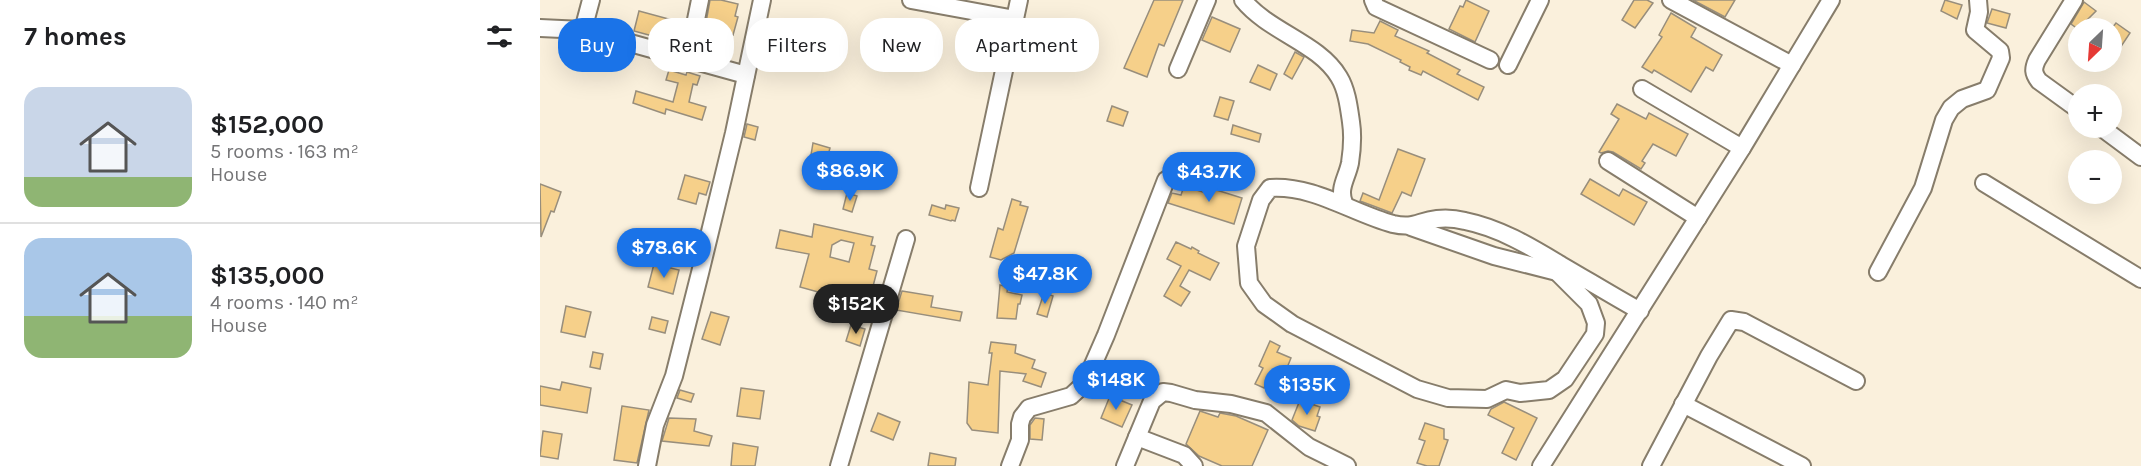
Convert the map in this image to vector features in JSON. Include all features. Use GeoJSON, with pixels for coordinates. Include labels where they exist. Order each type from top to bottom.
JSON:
{"type":"FeatureCollection","features":[{"type":"Feature","properties":{"kind":"street"},"geometry":{"type":"LineString","coordinates":[[586,18],[591,0]]}},
{"type":"Feature","properties":{"kind":"street"},"geometry":{"type":"LineString","coordinates":[[696,18],[700,0]]}},
{"type":"Feature","properties":{"kind":"street"},"geometry":{"type":"LineString","coordinates":[[647,466],[655,425],[674,376],[700,273],[734,133],[762,0]]}},
{"type":"Feature","properties":{"kind":"street"},"geometry":{"type":"LineString","coordinates":[[911,0],[1010,18]]}},
{"type":"Feature","properties":{"kind":"street"},"geometry":{"type":"LineString","coordinates":[[1015,18],[1019,0]]}},
{"type":"Feature","properties":{"kind":"street"},"geometry":{"type":"LineString","coordinates":[[1178,69],[1207,0]]}},
{"type":"Feature","properties":{"kind":"street"},"geometry":{"type":"LineString","coordinates":[[1243,0],[1261,19],[1304,44],[1331,66],[1340,78],[1349,107],[1353,131],[1350,164],[1341,190],[1344,203]]}},
{"type":"Feature","properties":{"kind":"street"},"geometry":{"type":"LineString","coordinates":[[1373,0],[1376,7],[1490,60]]}},
{"type":"Feature","properties":{"kind":"street"},"geometry":{"type":"LineString","coordinates":[[1508,65],[1540,0]]}},
{"type":"Feature","properties":{"kind":"street"},"geometry":{"type":"LineString","coordinates":[[1671,0],[1792,65]]}},
{"type":"Feature","properties":{"kind":"street"},"geometry":{"type":"LineString","coordinates":[[1541,466],[1742,148],[1831,0]]}},
{"type":"Feature","properties":{"kind":"street"},"geometry":{"type":"LineString","coordinates":[[1878,272],[1923,188],[1944,120],[1956,103],[1987,90],[2001,58],[2000,51],[1975,30],[1979,12],[1978,0]]}},
{"type":"Feature","properties":{"kind":"street"},"geometry":{"type":"LineString","coordinates":[[2068,102],[2039,81],[2033,69],[2074,0]]}},
{"type":"Feature","properties":{"kind":"street"},"geometry":{"type":"LineString","coordinates":[[540,28],[558,29]]}},
{"type":"Feature","properties":{"kind":"street"},"geometry":{"type":"LineString","coordinates":[[734,72],[746,75]]}},
{"type":"Feature","properties":{"kind":"street"},"geometry":{"type":"LineString","coordinates":[[979,188],[1004,72]]}},
{"type":"Feature","properties":{"kind":"street"},"geometry":{"type":"LineString","coordinates":[[1642,89],[1742,148]]}},
{"type":"Feature","properties":{"kind":"street"},"geometry":{"type":"LineString","coordinates":[[2115,138],[2141,157]]}},
{"type":"Feature","properties":{"kind":"street"},"geometry":{"type":"LineString","coordinates":[[1608,162],[1698,218]]}},
{"type":"Feature","properties":{"kind":"street"},"geometry":{"type":"LineString","coordinates":[[1010,466],[1020,440],[1022,417],[1029,408],[1071,396],[1085,383],[1166,180]]}},
{"type":"Feature","properties":{"kind":"street"},"geometry":{"type":"LineString","coordinates":[[1984,183],[2141,279]]}},
{"type":"Feature","properties":{"kind":"street"},"geometry":{"type":"LineString","coordinates":[[1286,187],[1344,203],[1363,214],[1411,227],[1494,256],[1554,266],[1589,304],[1596,323],[1595,334],[1565,379],[1549,390],[1520,393],[1506,390],[1487,399],[1477,400],[1448,398],[1417,388],[1292,324],[1264,304],[1249,283],[1246,246],[1261,201],[1270,188],[1286,187]]}},
{"type":"Feature","properties":{"kind":"street"},"geometry":{"type":"LineString","coordinates":[[1411,227],[1437,219],[1465,221],[1511,236],[1554,266],[1640,311]]}},
{"type":"Feature","properties":{"kind":"street"},"geometry":{"type":"LineString","coordinates":[[839,466],[906,239]]}},
{"type":"Feature","properties":{"kind":"street"},"geometry":{"type":"LineString","coordinates":[[1651,466],[1709,356],[1731,320],[1744,322],[1856,381]]}},
{"type":"Feature","properties":{"kind":"street"},"geometry":{"type":"LineString","coordinates":[[1125,466],[1152,401],[1163,392],[1195,400],[1231,404],[1266,413],[1309,447],[1347,466]]}},
{"type":"Feature","properties":{"kind":"street"},"geometry":{"type":"LineString","coordinates":[[1683,404],[1802,466]]}},
{"type":"Feature","properties":{"kind":"street"},"geometry":{"type":"LineString","coordinates":[[1137,437],[1184,455],[1194,466]]}},
{"type":"Feature","properties":{"kind":"building"},"geometry":{"type":"Polygon","coordinates":[[[710,0],[738,4],[735,16],[738,17],[734,31],[734,18],[707,18],[710,0]]]}},
{"type":"Feature","properties":{"kind":"building"},"geometry":{"type":"Polygon","coordinates":[[[1154,0],[1183,0],[1164,46],[1159,44],[1147,77],[1124,68],[1154,0]]]}},
{"type":"Feature","properties":{"kind":"building"},"geometry":{"type":"Polygon","coordinates":[[[1466,0],[1489,11],[1475,42],[1449,29],[1460,6],[1463,7],[1466,0]]]}},
{"type":"Feature","properties":{"kind":"building"},"geometry":{"type":"Polygon","coordinates":[[[1634,0],[1647,0],[1653,3],[1635,28],[1622,20],[1634,0]]]}},
{"type":"Feature","properties":{"kind":"building"},"geometry":{"type":"Polygon","coordinates":[[[1693,0],[1735,0],[1725,17],[1693,0]]]}},
{"type":"Feature","properties":{"kind":"building"},"geometry":{"type":"Polygon","coordinates":[[[1945,0],[1962,5],[1957,19],[1941,11],[1945,0]]]}},
{"type":"Feature","properties":{"kind":"building"},"geometry":{"type":"Polygon","coordinates":[[[2084,2],[2096,11],[2089,18],[2075,18],[2084,2]]]}},
{"type":"Feature","properties":{"kind":"building"},"geometry":{"type":"Polygon","coordinates":[[[1992,9],[2010,14],[2006,28],[1987,23],[1992,9]]]}},
{"type":"Feature","properties":{"kind":"building"},"geometry":{"type":"Polygon","coordinates":[[[639,11],[665,18],[648,18],[648,35],[636,32],[639,11]]]}},
{"type":"Feature","properties":{"kind":"building"},"geometry":{"type":"Polygon","coordinates":[[[1671,13],[1696,28],[1691,37],[1722,55],[1713,71],[1706,67],[1691,92],[1654,70],[1652,73],[1642,67],[1662,37],[1659,35],[1671,13]]]}},
{"type":"Feature","properties":{"kind":"building"},"geometry":{"type":"Polygon","coordinates":[[[1212,17],[1240,29],[1230,52],[1202,40],[1212,17]]]}},
{"type":"Feature","properties":{"kind":"building"},"geometry":{"type":"Polygon","coordinates":[[[1380,21],[1398,30],[1395,36],[1429,51],[1427,53],[1460,70],[1457,74],[1484,87],[1478,100],[1423,71],[1421,75],[1409,70],[1410,67],[1400,62],[1401,60],[1368,44],[1350,41],[1352,30],[1374,33],[1380,21]]]}},
{"type":"Feature","properties":{"kind":"building"},"geometry":{"type":"Polygon","coordinates":[[[2122,27],[2130,33],[2122,45],[2122,27]]]}},
{"type":"Feature","properties":{"kind":"building"},"geometry":{"type":"Polygon","coordinates":[[[1295,52],[1304,57],[1292,79],[1284,74],[1295,52]]]}},
{"type":"Feature","properties":{"kind":"building"},"geometry":{"type":"Polygon","coordinates":[[[1258,65],[1277,74],[1270,90],[1250,82],[1258,65]]]}},
{"type":"Feature","properties":{"kind":"building"},"geometry":{"type":"Polygon","coordinates":[[[668,72],[686,75],[687,72],[700,76],[697,85],[693,84],[689,102],[706,107],[702,120],[666,109],[665,114],[633,103],[636,91],[673,102],[678,83],[666,80],[668,72]]]}},
{"type":"Feature","properties":{"kind":"building"},"geometry":{"type":"Polygon","coordinates":[[[1220,97],[1234,101],[1228,120],[1214,116],[1220,97]]]}},
{"type":"Feature","properties":{"kind":"building"},"geometry":{"type":"Polygon","coordinates":[[[1617,104],[1646,119],[1649,113],[1688,134],[1676,156],[1653,144],[1642,161],[1645,163],[1641,169],[1613,152],[1599,152],[1619,119],[1611,114],[1617,104]]]}},
{"type":"Feature","properties":{"kind":"building"},"geometry":{"type":"Polygon","coordinates":[[[1112,106],[1128,112],[1123,126],[1107,121],[1112,106]]]}},
{"type":"Feature","properties":{"kind":"building"},"geometry":{"type":"Polygon","coordinates":[[[747,124],[758,127],[755,140],[744,137],[747,124]]]}},
{"type":"Feature","properties":{"kind":"building"},"geometry":{"type":"Polygon","coordinates":[[[1233,125],[1261,134],[1259,142],[1231,134],[1233,125]]]}},
{"type":"Feature","properties":{"kind":"building"},"geometry":{"type":"Polygon","coordinates":[[[813,143],[830,148],[827,159],[811,155],[813,143]]]}},
{"type":"Feature","properties":{"kind":"building"},"geometry":{"type":"Polygon","coordinates":[[[1398,149],[1425,159],[1411,196],[1402,192],[1392,213],[1360,201],[1363,193],[1379,200],[1398,149]]]}},
{"type":"Feature","properties":{"kind":"building"},"geometry":{"type":"Polygon","coordinates":[[[685,175],[710,182],[706,195],[699,193],[696,204],[678,199],[685,175]]]}},
{"type":"Feature","properties":{"kind":"building"},"geometry":{"type":"Polygon","coordinates":[[[1590,179],[1619,196],[1623,189],[1647,202],[1634,225],[1581,194],[1590,179]]]}},
{"type":"Feature","properties":{"kind":"building"},"geometry":{"type":"Polygon","coordinates":[[[540,184],[561,192],[541,237],[540,184]]]}},
{"type":"Feature","properties":{"kind":"building"},"geometry":{"type":"Polygon","coordinates":[[[1184,186],[1209,194],[1210,188],[1242,198],[1234,224],[1168,203],[1172,193],[1181,195],[1184,186]]]}},
{"type":"Feature","properties":{"kind":"building"},"geometry":{"type":"Polygon","coordinates":[[[847,193],[857,196],[852,212],[843,209],[847,193]]]}},
{"type":"Feature","properties":{"kind":"building"},"geometry":{"type":"Polygon","coordinates":[[[1012,199],[1028,207],[1014,253],[1001,260],[990,257],[998,228],[1003,230],[1012,199]]]}},
{"type":"Feature","properties":{"kind":"building"},"geometry":{"type":"Polygon","coordinates":[[[932,205],[945,209],[946,205],[959,208],[955,221],[929,215],[932,205]]]}},
{"type":"Feature","properties":{"kind":"building"},"geometry":{"type":"Polygon","coordinates":[[[814,224],[873,237],[871,245],[875,246],[869,269],[877,271],[867,309],[800,287],[809,254],[776,248],[780,230],[812,237],[814,224]],[[841,240],[832,245],[830,257],[849,262],[854,243],[841,240]]]}},
{"type":"Feature","properties":{"kind":"building"},"geometry":{"type":"Polygon","coordinates":[[[1176,242],[1191,249],[1192,247],[1199,251],[1198,253],[1219,263],[1210,280],[1189,270],[1180,286],[1190,292],[1181,306],[1164,296],[1181,266],[1167,259],[1176,242]]]}},
{"type":"Feature","properties":{"kind":"building"},"geometry":{"type":"Polygon","coordinates":[[[654,264],[679,270],[673,294],[648,287],[654,264]]]}},
{"type":"Feature","properties":{"kind":"building"},"geometry":{"type":"Polygon","coordinates":[[[1000,285],[1008,287],[1007,292],[1022,295],[1016,319],[997,318],[1000,285]]]}},
{"type":"Feature","properties":{"kind":"building"},"geometry":{"type":"Polygon","coordinates":[[[902,291],[933,296],[931,307],[962,312],[960,321],[896,310],[902,291]]]}},
{"type":"Feature","properties":{"kind":"building"},"geometry":{"type":"Polygon","coordinates":[[[1044,293],[1053,296],[1047,317],[1037,314],[1044,293]]]}},
{"type":"Feature","properties":{"kind":"building"},"geometry":{"type":"Polygon","coordinates":[[[566,306],[591,312],[585,337],[561,332],[566,306]]]}},
{"type":"Feature","properties":{"kind":"building"},"geometry":{"type":"Polygon","coordinates":[[[711,312],[729,317],[720,345],[702,339],[711,312]]]}},
{"type":"Feature","properties":{"kind":"building"},"geometry":{"type":"Polygon","coordinates":[[[652,317],[668,321],[665,333],[649,329],[652,317]]]}},
{"type":"Feature","properties":{"kind":"building"},"geometry":{"type":"Polygon","coordinates":[[[851,325],[865,329],[860,346],[846,341],[851,325]]]}},
{"type":"Feature","properties":{"kind":"building"},"geometry":{"type":"Polygon","coordinates":[[[1270,341],[1280,346],[1277,352],[1291,358],[1282,380],[1270,375],[1264,388],[1255,384],[1263,368],[1259,366],[1270,341]]]}},
{"type":"Feature","properties":{"kind":"building"},"geometry":{"type":"Polygon","coordinates":[[[991,342],[1016,345],[1015,353],[1035,360],[1032,368],[1046,373],[1041,387],[1023,381],[1026,374],[1000,371],[998,433],[972,430],[967,423],[969,382],[988,385],[991,342]]]}},
{"type":"Feature","properties":{"kind":"building"},"geometry":{"type":"Polygon","coordinates":[[[593,352],[603,354],[600,369],[590,367],[593,352]]]}},
{"type":"Feature","properties":{"kind":"building"},"geometry":{"type":"Polygon","coordinates":[[[562,382],[591,388],[587,413],[540,405],[540,386],[560,390],[562,382]]]}},
{"type":"Feature","properties":{"kind":"building"},"geometry":{"type":"Polygon","coordinates":[[[741,388],[764,391],[760,419],[737,416],[741,388]]]}},
{"type":"Feature","properties":{"kind":"building"},"geometry":{"type":"Polygon","coordinates":[[[680,390],[694,394],[691,402],[677,398],[680,390]]]}},
{"type":"Feature","properties":{"kind":"building"},"geometry":{"type":"Polygon","coordinates":[[[1110,396],[1132,405],[1122,427],[1101,418],[1110,396]]]}},
{"type":"Feature","properties":{"kind":"building"},"geometry":{"type":"Polygon","coordinates":[[[1300,400],[1320,407],[1317,416],[1320,417],[1315,431],[1299,426],[1292,420],[1300,400]]]}},
{"type":"Feature","properties":{"kind":"building"},"geometry":{"type":"Polygon","coordinates":[[[1504,402],[1537,418],[1516,460],[1502,453],[1514,428],[1488,415],[1491,409],[1504,402]]]}},
{"type":"Feature","properties":{"kind":"building"},"geometry":{"type":"Polygon","coordinates":[[[622,406],[649,410],[637,463],[614,460],[622,406]]]}},
{"type":"Feature","properties":{"kind":"building"},"geometry":{"type":"Polygon","coordinates":[[[1200,411],[1218,417],[1220,413],[1236,416],[1268,430],[1252,466],[1222,466],[1199,456],[1186,444],[1200,411]]]}},
{"type":"Feature","properties":{"kind":"building"},"geometry":{"type":"Polygon","coordinates":[[[878,413],[900,422],[893,440],[871,431],[878,413]]]}},
{"type":"Feature","properties":{"kind":"building"},"geometry":{"type":"Polygon","coordinates":[[[669,418],[696,419],[694,431],[712,436],[709,446],[662,441],[669,418]]]}},
{"type":"Feature","properties":{"kind":"building"},"geometry":{"type":"Polygon","coordinates":[[[1035,418],[1044,419],[1042,440],[1030,439],[1030,425],[1035,418]]]}},
{"type":"Feature","properties":{"kind":"building"},"geometry":{"type":"Polygon","coordinates":[[[1425,423],[1444,429],[1444,439],[1448,440],[1439,466],[1417,463],[1425,441],[1419,439],[1425,423]]]}},
{"type":"Feature","properties":{"kind":"building"},"geometry":{"type":"Polygon","coordinates":[[[543,431],[562,434],[558,459],[540,456],[543,431]]]}},
{"type":"Feature","properties":{"kind":"building"},"geometry":{"type":"Polygon","coordinates":[[[733,443],[758,447],[755,466],[731,466],[733,443]]]}},
{"type":"Feature","properties":{"kind":"building"},"geometry":{"type":"Polygon","coordinates":[[[930,453],[956,458],[955,466],[928,466],[930,453]]]}}]}
